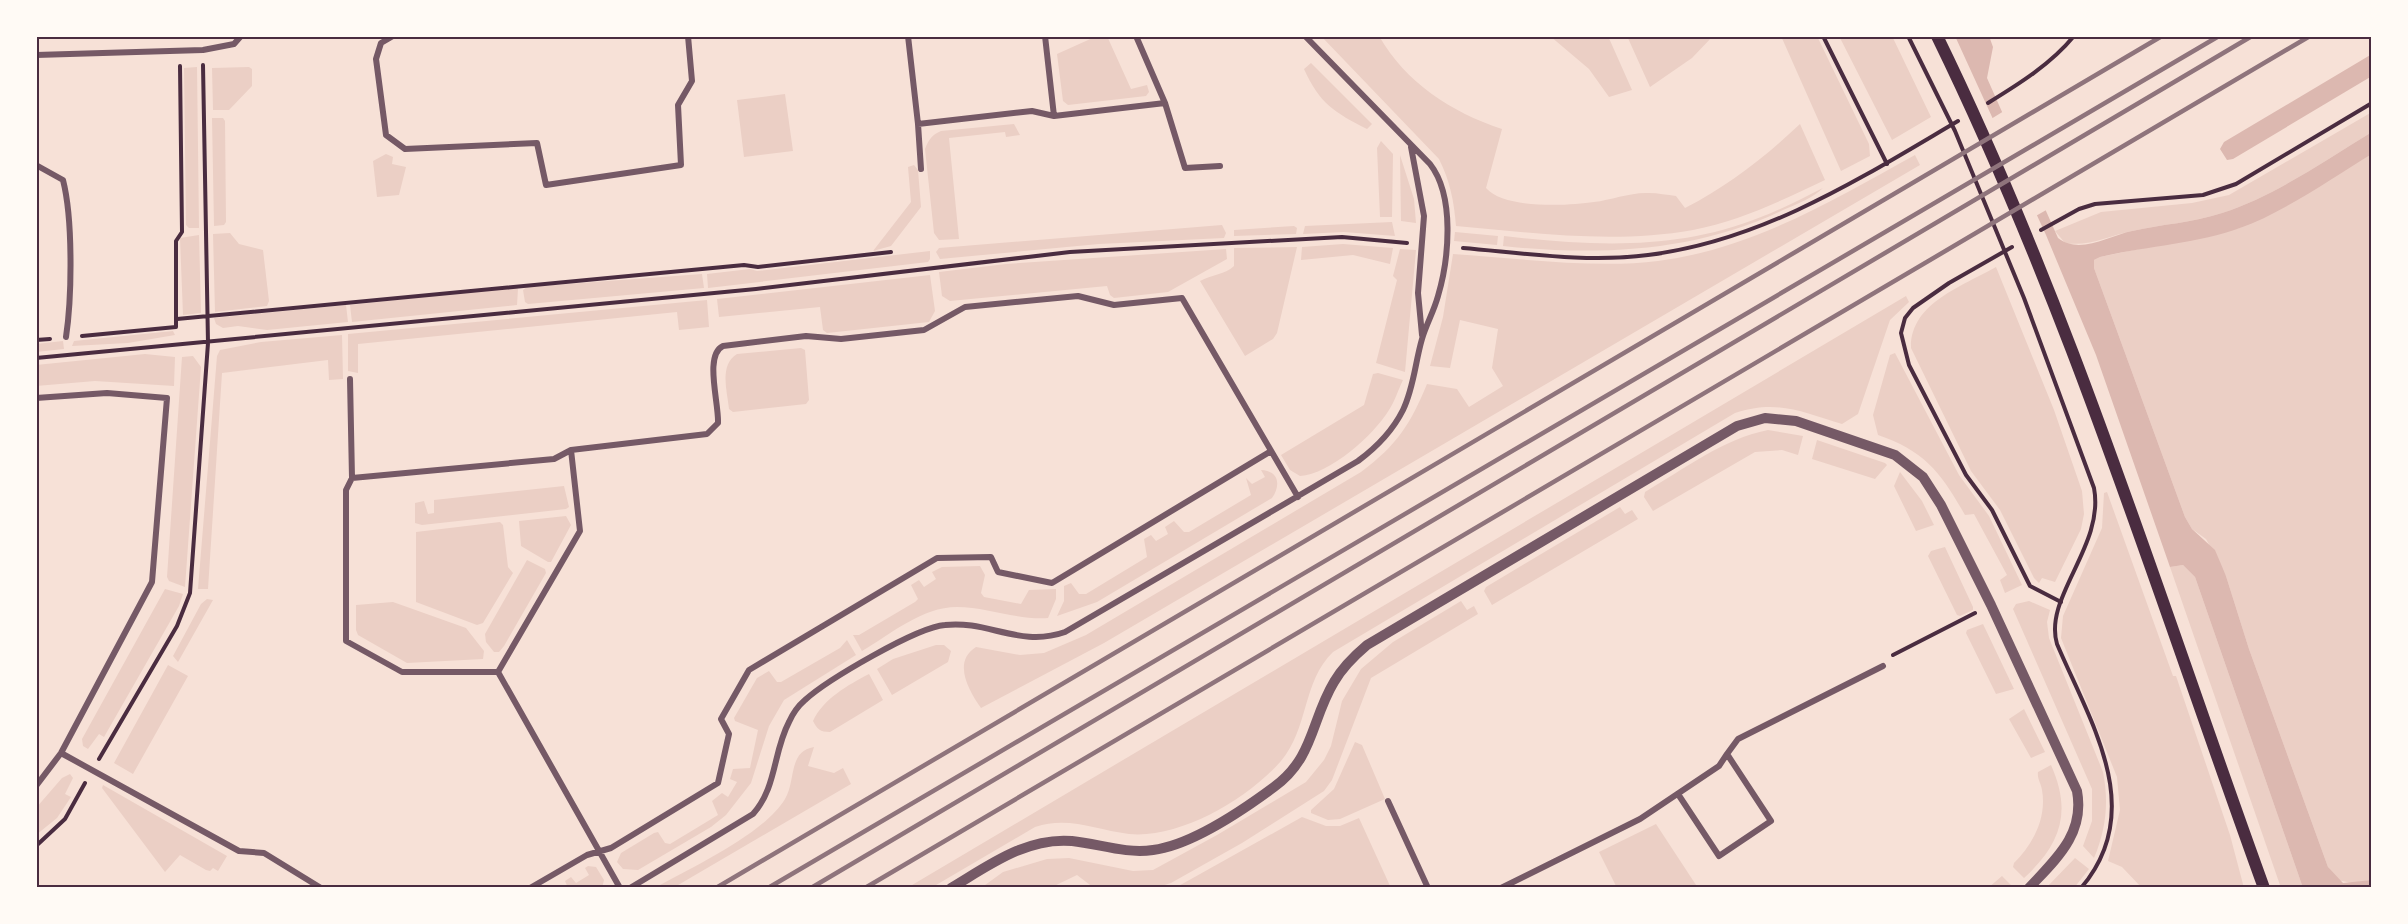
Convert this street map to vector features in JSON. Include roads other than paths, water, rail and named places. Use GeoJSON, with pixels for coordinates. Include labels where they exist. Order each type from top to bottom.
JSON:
{"type":"FeatureCollection","features":[{"type":"Feature","properties":{"kind":"main road"},"geometry":{"type":"LineString","coordinates":[[1937,36],[1995,159],[2064,323],[2264,888]]}},
{"type":"Feature","properties":{"kind":"street"},"geometry":{"type":"LineString","coordinates":[[36,55],[203,50],[234,44],[241,36]]}},
{"type":"Feature","properties":{"kind":"street"},"geometry":{"type":"LineString","coordinates":[[393,36],[381,44],[376,59],[387,135],[405,149],[537,143],[546,185],[681,165],[678,105],[692,81],[688,36]]}},
{"type":"Feature","properties":{"kind":"street"},"geometry":{"type":"LineString","coordinates":[[908,36],[921,169]]}},
{"type":"Feature","properties":{"kind":"street"},"geometry":{"type":"LineString","coordinates":[[1045,36],[1053,116]]}},
{"type":"Feature","properties":{"kind":"street"},"geometry":{"type":"LineString","coordinates":[[1136,36],[1165,103],[1185,168],[1220,166]]}},
{"type":"Feature","properties":{"kind":"street"},"geometry":{"type":"LineString","coordinates":[[630,888],[753,814],[766,796],[785,730],[797,708],[820,689],[924,629],[946,624],[963,625],[1027,639],[1056,636],[1074,628],[1358,461],[1384,439],[1407,399],[1422,339],[1439,296],[1448,213],[1442,182],[1430,164],[1305,36]]}},
{"type":"Feature","properties":{"kind":"street"},"geometry":{"type":"LineString","coordinates":[[918,124],[1032,111],[1053,116],[1165,103]]}},
{"type":"Feature","properties":{"kind":"street"},"geometry":{"type":"LineString","coordinates":[[1410,145],[1423,201],[1423,244],[1418,293],[1422,339]]}},
{"type":"Feature","properties":{"kind":"street"},"geometry":{"type":"LineString","coordinates":[[36,165],[63,180],[68,199],[70,315],[66,337]]}},
{"type":"Feature","properties":{"kind":"street"},"geometry":{"type":"LineString","coordinates":[[352,478],[554,459],[571,450],[712,432],[718,423],[713,359],[718,349],[723,346],[806,336],[841,339],[924,330],[965,307],[1078,296],[1114,305],[1182,298],[1298,497]]}},
{"type":"Feature","properties":{"kind":"street"},"geometry":{"type":"LineString","coordinates":[[350,379],[352,478],[346,490],[346,640],[402,672],[498,672]]}},
{"type":"Feature","properties":{"kind":"street"},"geometry":{"type":"LineString","coordinates":[[36,398],[107,393],[167,398],[152,582],[62,753],[36,786]]}},
{"type":"Feature","properties":{"kind":"street"},"geometry":{"type":"LineString","coordinates":[[951,888],[964,885],[1007,855],[1041,843],[1071,841],[1114,850],[1154,850],[1173,845],[1206,830],[1286,777],[1310,742],[1333,683],[1353,657],[1367,645],[1737,426],[1765,418],[1796,422],[1905,461],[1933,490],[2067,765],[2079,802],[2076,827],[2067,847],[2029,888]]}},
{"type":"Feature","properties":{"kind":"street"},"geometry":{"type":"LineString","coordinates":[[498,672],[580,531],[571,450]]}},
{"type":"Feature","properties":{"kind":"street"},"geometry":{"type":"LineString","coordinates":[[530,888],[587,855],[611,848],[718,783],[729,734],[721,720],[749,670],[937,558],[991,557],[998,572],[1052,583],[1272,451]]}},
{"type":"Feature","properties":{"kind":"street"},"geometry":{"type":"LineString","coordinates":[[1501,888],[1640,819],[1719,766],[1738,739],[1883,666]]}},
{"type":"Feature","properties":{"kind":"street"},"geometry":{"type":"LineString","coordinates":[[498,672],[620,888]]}},
{"type":"Feature","properties":{"kind":"street"},"geometry":{"type":"LineString","coordinates":[[62,753],[239,851],[264,853],[321,888]]}},
{"type":"Feature","properties":{"kind":"street"},"geometry":{"type":"LineString","coordinates":[[1678,794],[1719,856],[1771,821],[1727,754]]}},
{"type":"Feature","properties":{"kind":"street"},"geometry":{"type":"LineString","coordinates":[[1388,801],[1428,888]]}},
{"type":"Feature","properties":{"kind":"street"},"geometry":{"type":"LineString","coordinates":[[1065,888],[1072,888]]}},
{"type":"Feature","properties":{"kind":"railway"},"geometry":{"type":"LineString","coordinates":[[716,888],[2162,36]]}},
{"type":"Feature","properties":{"kind":"railway"},"geometry":{"type":"LineString","coordinates":[[768,888],[2219,36]]}},
{"type":"Feature","properties":{"kind":"railway"},"geometry":{"type":"LineString","coordinates":[[811,888],[2252,36]]}},
{"type":"Feature","properties":{"kind":"railway"},"geometry":{"type":"LineString","coordinates":[[865,888],[2310,36]]}}]}
